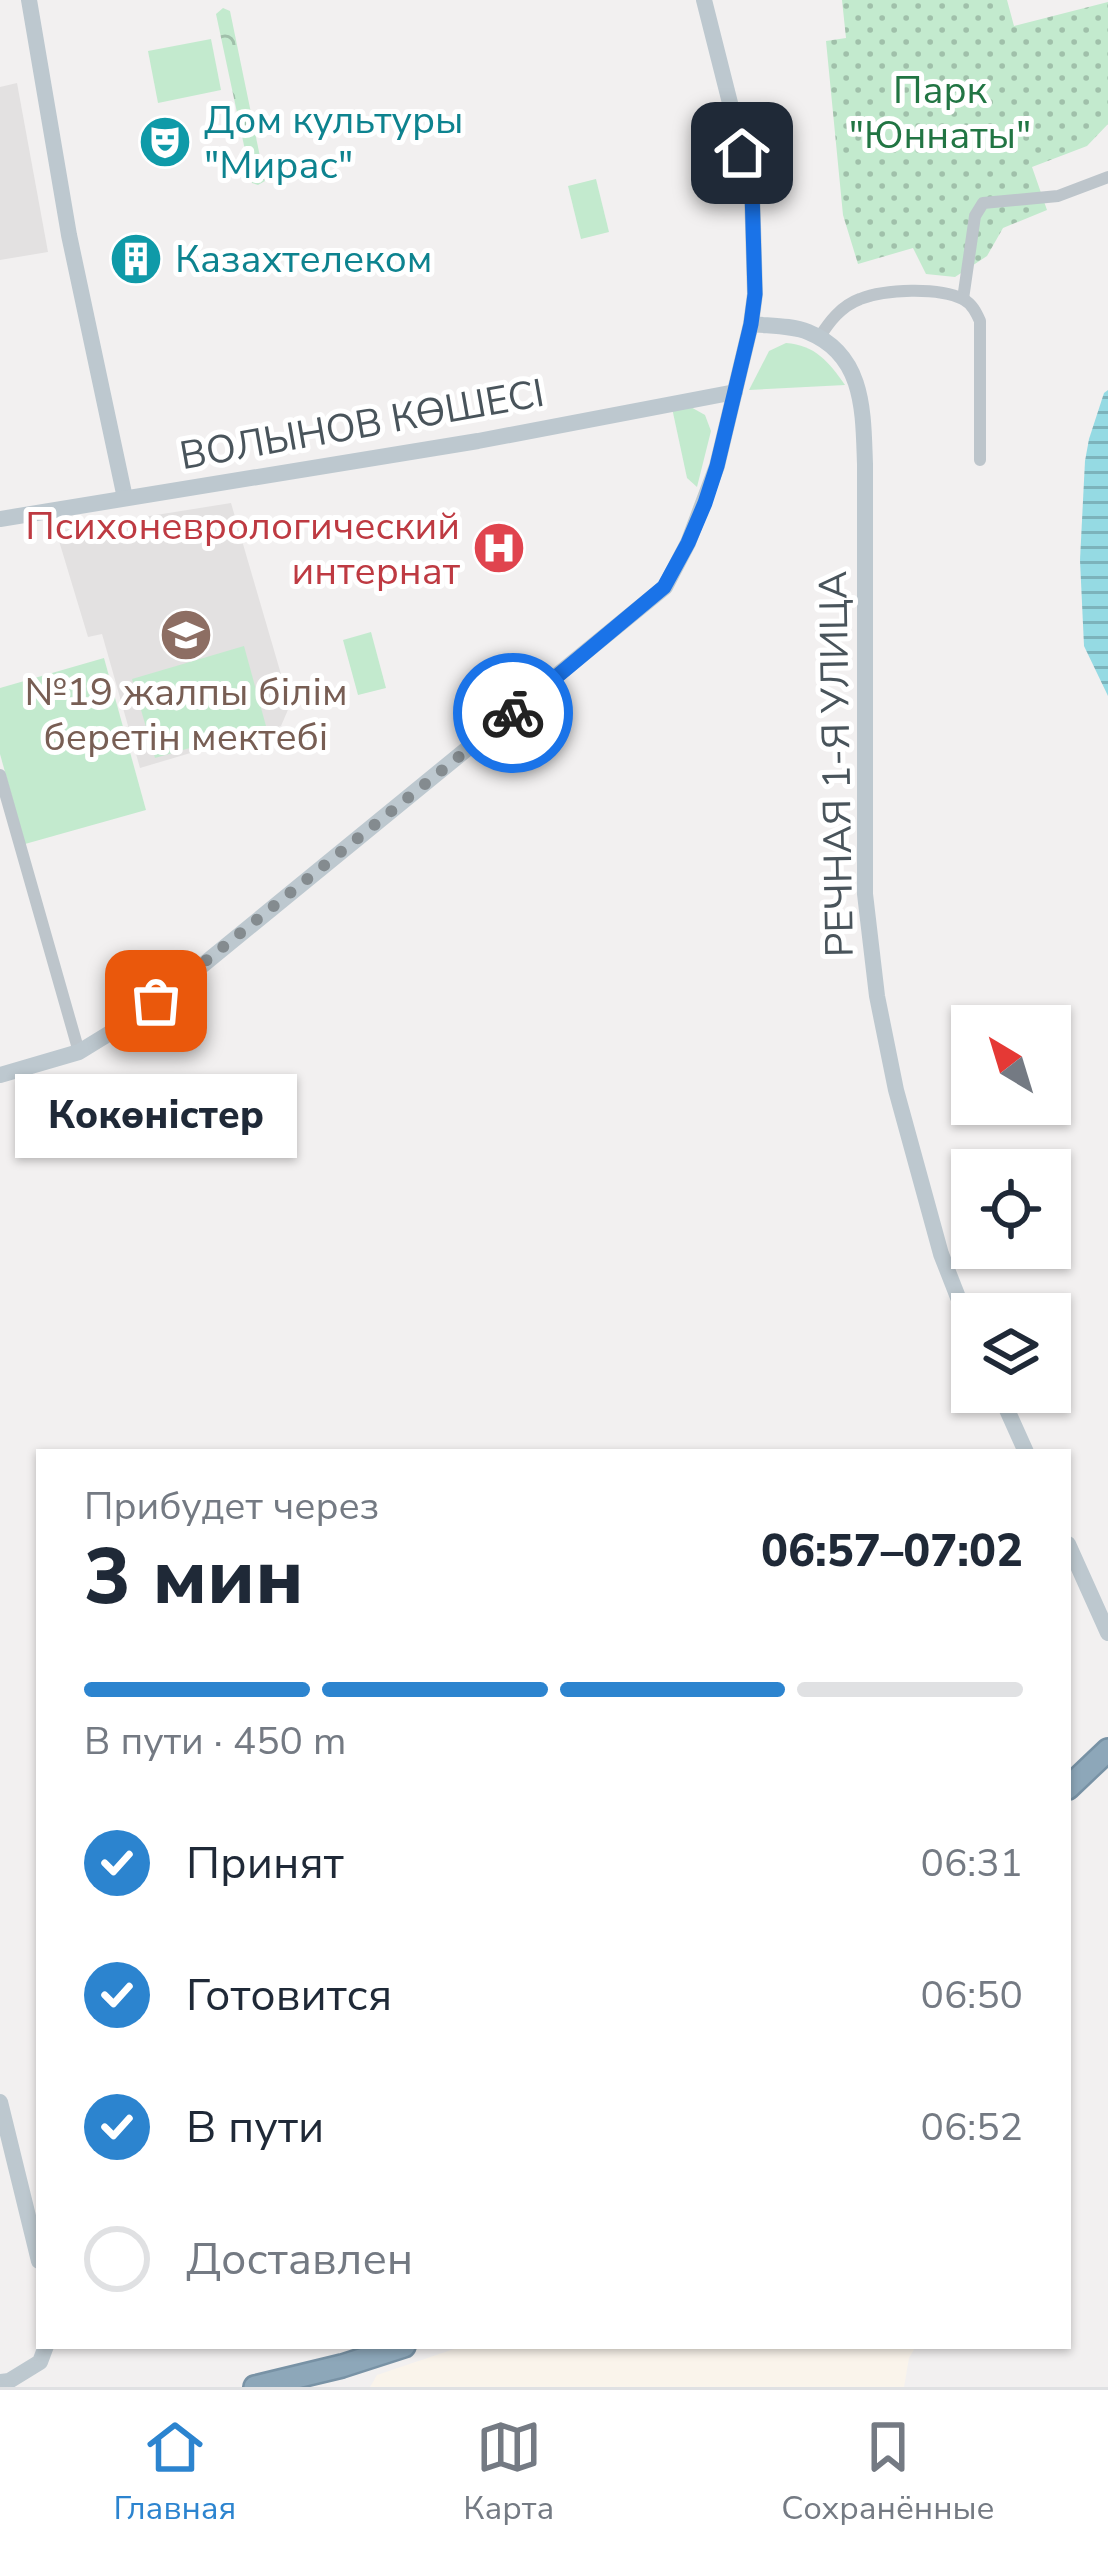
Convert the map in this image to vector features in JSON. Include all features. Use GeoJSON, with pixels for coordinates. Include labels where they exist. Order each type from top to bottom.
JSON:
{"type":"FeatureCollection","features":[{"type":"Feature","properties":{"kind":"highway"},"geometry":{"type":"LineString","coordinates":[[1071,1785],[1108,1750]]}},
{"type":"Feature","properties":{"kind":"highway"},"geometry":{"type":"LineString","coordinates":[[255,2387],[395,2349]]}},
{"type":"Feature","properties":{"kind":"street"},"geometry":{"type":"LineString","coordinates":[[29,0],[69,235],[125,498]]}},
{"type":"Feature","properties":{"kind":"street"},"geometry":{"type":"LineString","coordinates":[[0,1075],[79,1052],[123,1025],[664,587],[688,543],[717,466],[755,294],[752,190],[704,0]]}},
{"type":"Feature","properties":{"kind":"street"},"geometry":{"type":"LineString","coordinates":[[963,299],[975,215],[983,203],[1058,196],[1108,177]]}},
{"type":"Feature","properties":{"kind":"street"},"geometry":{"type":"LineString","coordinates":[[751,324],[805,331],[819,338],[829,322],[858,299],[912,291],[963,299],[980,321],[980,460]]}},
{"type":"Feature","properties":{"kind":"street","name":"РЕЧНАЯ 1-Я УЛИЦА"},"geometry":{"type":"LineString","coordinates":[[819,338],[850,370],[863,414],[865,894],[877,997],[896,1090],[956,1293]]}},
{"type":"Feature","properties":{"kind":"street","name":"ВОЛЫНОВ КӨШЕСІ"},"geometry":{"type":"LineString","coordinates":[[0,519],[478,441],[735,392]]}},
{"type":"Feature","properties":{"kind":"street"},"geometry":{"type":"LineString","coordinates":[[0,775],[79,1052]]}},
{"type":"Feature","properties":{"kind":"street"},"geometry":{"type":"LineString","coordinates":[[1008,1413],[1025,1449]]}},
{"type":"Feature","properties":{"kind":"street"},"geometry":{"type":"LineString","coordinates":[[1071,1551],[1108,1633]]}},
{"type":"Feature","properties":{"kind":"street"},"geometry":{"type":"LineString","coordinates":[[0,2102],[36,2249]]}},
{"type":"Feature","properties":{"kind":"street"},"geometry":{"type":"LineString","coordinates":[[5,2382],[40,2362],[45,2349]]}},
{"type":"Feature","properties":{"kind":"shaded area"},"geometry":{"type":"Polygon","coordinates":[[[17,83],[48,252],[0,260],[0,87],[17,83]]]}},
{"type":"Feature","properties":{"kind":"shaded area","name":"№19 жалпы білім беретін мектебі"},"geometry":{"type":"Polygon","coordinates":[[[231,503],[290,705],[281,726],[140,768],[102,634],[88,637],[56,531],[231,503]]]}},
{"type":"Feature","properties":{"kind":"shaded area"},"geometry":{"type":"Polygon","coordinates":[[[454,2349],[914,2349],[904,2387],[370,2387],[377,2375],[454,2349]]]}},
{"type":"Feature","properties":{"kind":"green space","name":"Парк \"Юннаты\""},"geometry":{"type":"Polygon","coordinates":[[[842,0],[1007,0],[1014,26],[1108,2],[1108,124],[1087,146],[1032,167],[1047,210],[1003,228],[987,256],[955,277],[926,274],[913,248],[858,264],[843,215],[826,41],[846,38],[842,0]]]}},
{"type":"Feature","properties":{"kind":"green space"},"geometry":{"type":"Polygon","coordinates":[[[223,8],[230,11],[265,181],[258,185],[252,183],[216,14],[223,8]]]}},
{"type":"Feature","properties":{"kind":"green space"},"geometry":{"type":"Polygon","coordinates":[[[211,39],[221,90],[158,103],[148,51],[211,39]]]}},
{"type":"Feature","properties":{"kind":"green space"},"geometry":{"type":"Polygon","coordinates":[[[596,179],[609,232],[581,239],[568,186],[596,179]]]}},
{"type":"Feature","properties":{"kind":"green space"},"geometry":{"type":"Polygon","coordinates":[[[786,343],[820,356],[845,385],[749,390],[769,351],[786,343]]]}},
{"type":"Feature","properties":{"kind":"green space"},"geometry":{"type":"Polygon","coordinates":[[[689,406],[705,415],[711,431],[697,487],[687,478],[672,408],[689,406]]]}},
{"type":"Feature","properties":{"kind":"green space"},"geometry":{"type":"Polygon","coordinates":[[[371,632],[386,688],[358,695],[343,640],[371,632]]]}},
{"type":"Feature","properties":{"kind":"green space"},"geometry":{"type":"Polygon","coordinates":[[[244,646],[266,726],[155,758],[132,679],[244,646]]]}},
{"type":"Feature","properties":{"kind":"green space"},"geometry":{"type":"Polygon","coordinates":[[[104,658],[146,810],[25,844],[0,754],[0,688],[104,658]]]}},
{"type":"Feature","properties":{"kind":"water"},"geometry":{"type":"Polygon","coordinates":[[[1108,390],[1108,696],[1084,646],[1080,560],[1085,461],[1108,390]]]}},
{"type":"Feature","properties":{"kind":"way so far"},"geometry":{"type":"LineString","coordinates":[[156,1001],[513,713]]}},
{"type":"Feature","properties":{"kind":"place","name":"Дом культуры \"Мирас\""},"geometry":{"type":"Point","coordinates":[165,142]}},
{"type":"Feature","properties":{"kind":"place","name":"Казахтелеком"},"geometry":{"type":"Point","coordinates":[136,259]}},
{"type":"Feature","properties":{"kind":"place","name":"Психоневрологический интернат"},"geometry":{"type":"Point","coordinates":[499,548]}},
{"type":"Feature","properties":{"kind":"place","name":"№19 жалпы білім беретін мектебі"},"geometry":{"type":"Point","coordinates":[186,635]}},
{"type":"Feature","properties":{"kind":"place","name":"Кокөністер"},"geometry":{"type":"Point","coordinates":[156,1001]}},
{"type":"Feature","properties":{"kind":"route"},"geometry":{"type":"LineString","coordinates":[[513,713],[664,587],[705,503],[755,294],[752,190],[742,153]]}}]}
